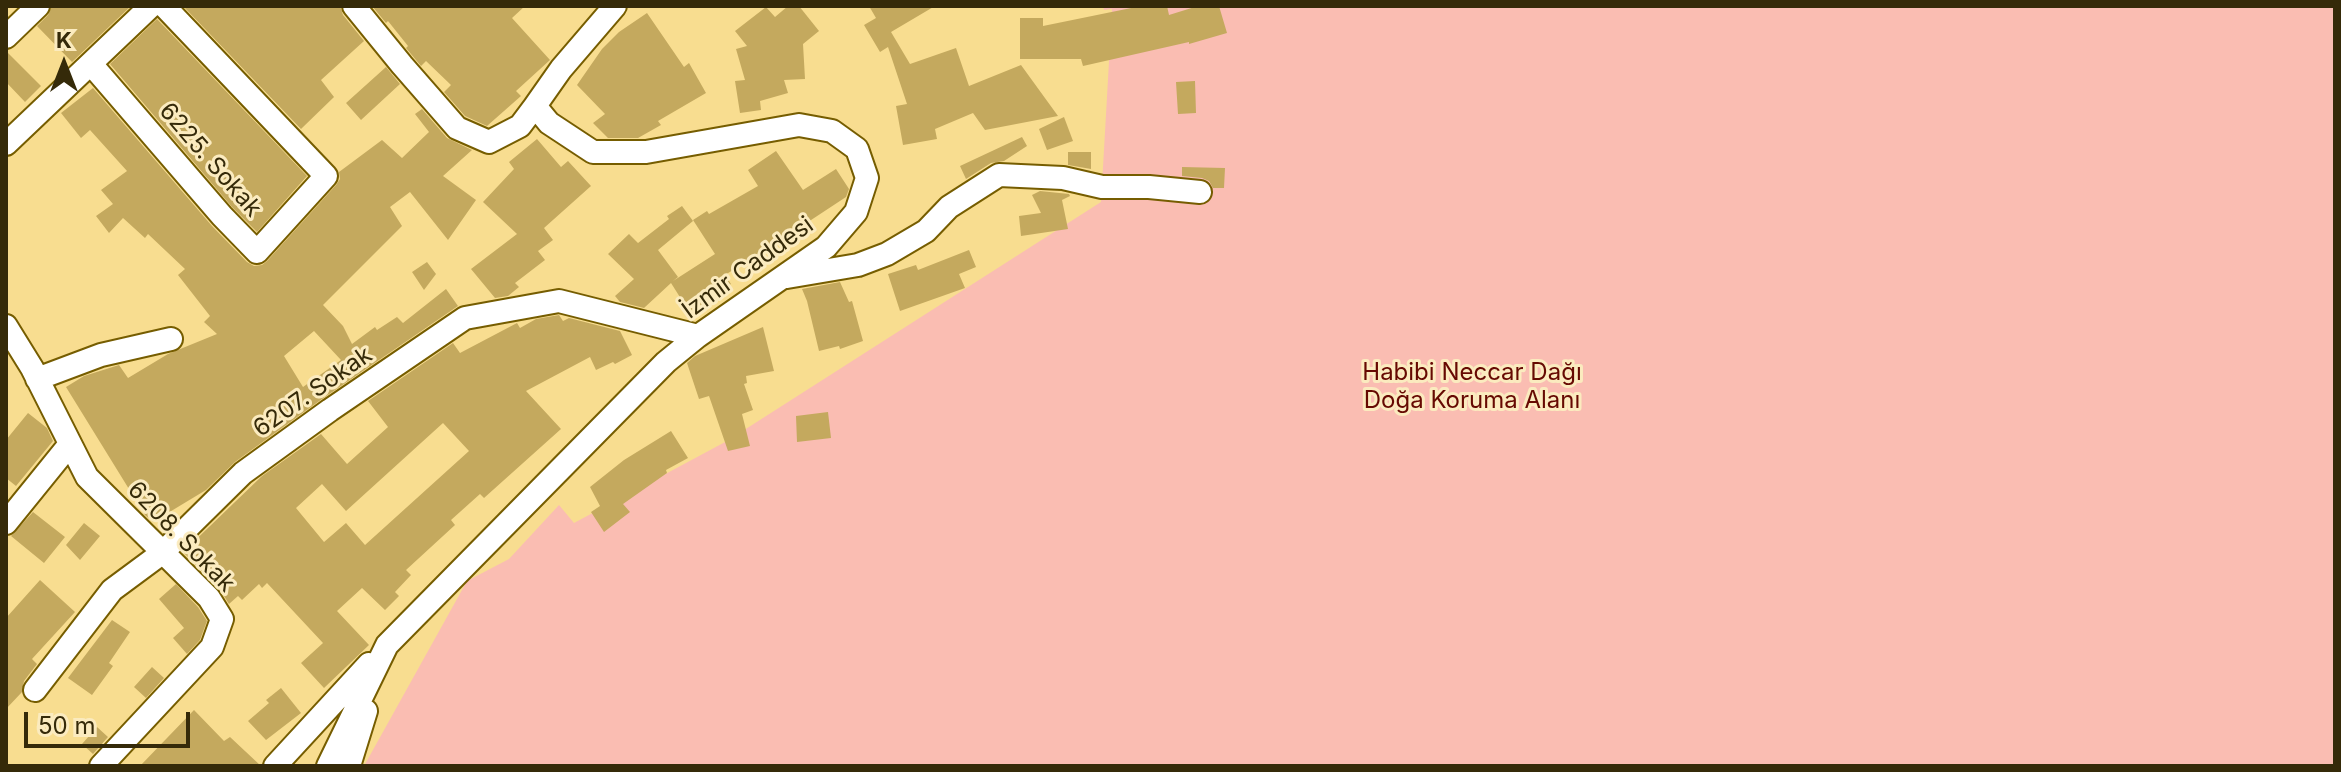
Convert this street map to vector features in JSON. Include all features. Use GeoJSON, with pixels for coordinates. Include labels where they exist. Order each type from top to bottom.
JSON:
{"type":"FeatureCollection","features":[{"type":"Feature","properties":{"kind":"street"},"geometry":{"type":"LineString","coordinates":[[6,37],[38,6]]}},
{"type":"Feature","properties":{"kind":"street"},"geometry":{"type":"LineString","coordinates":[[6,144],[151,6]]}},
{"type":"Feature","properties":{"kind":"street","name":"6225. Sokak"},"geometry":{"type":"LineString","coordinates":[[91,64],[222,216],[257,252],[326,176],[164,6]]}},
{"type":"Feature","properties":{"kind":"street"},"geometry":{"type":"LineString","coordinates":[[354,6],[457,128],[489,142],[520,126],[561,69],[615,6]]}},
{"type":"Feature","properties":{"kind":"street","name":"İzmir Caddesi"},"geometry":{"type":"LineString","coordinates":[[328,766],[387,645],[666,362],[698,336],[826,247],[856,212],[867,178],[857,149],[832,131],[799,125],[646,152],[593,152],[549,123],[535,106]]}},
{"type":"Feature","properties":{"kind":"street"},"geometry":{"type":"LineString","coordinates":[[783,277],[858,265],[887,254],[926,231],[949,207],[999,175],[1063,178],[1102,187],[1200,192]]}},
{"type":"Feature","properties":{"kind":"street","name":"6207. Sokak"},"geometry":{"type":"LineString","coordinates":[[35,690],[112,590],[162,553],[243,473],[465,318],[559,301],[698,336]]}},
{"type":"Feature","properties":{"kind":"street","name":"6208. Sokak"},"geometry":{"type":"LineString","coordinates":[[6,326],[87,477],[209,598],[222,619],[212,647],[101,766]]}},
{"type":"Feature","properties":{"kind":"street"},"geometry":{"type":"LineString","coordinates":[[37,379],[101,355],[171,339]]}},
{"type":"Feature","properties":{"kind":"street"},"geometry":{"type":"LineString","coordinates":[[6,523],[70,444]]}},
{"type":"Feature","properties":{"kind":"street"},"geometry":{"type":"LineString","coordinates":[[275,766],[387,645]]}},
{"type":"Feature","properties":{"kind":"street","name":"İzmir Caddesi"},"geometry":{"type":"LineString","coordinates":[[349,766],[387,645]]}},
{"type":"Feature","properties":{"kind":"green space","name":"Habibi Neccar Dağı Doğa Koruma Alanı"},"geometry":{"type":"Polygon","coordinates":[[[1103,6],[2335,6],[2335,766],[364,766],[467,581],[509,559],[559,505],[574,523],[727,441],[1101,202],[1112,9],[1104,10],[1103,6]]]}},
{"type":"Feature","properties":{"kind":"building"},"geometry":{"type":"Polygon","coordinates":[[[52,6],[131,6],[72,62],[37,26],[52,6]]]}},
{"type":"Feature","properties":{"kind":"building"},"geometry":{"type":"Polygon","coordinates":[[[183,6],[340,6],[343,15],[364,41],[321,80],[334,97],[301,129],[183,6]]]}},
{"type":"Feature","properties":{"kind":"building"},"geometry":{"type":"Polygon","coordinates":[[[372,6],[525,6],[512,18],[550,60],[516,91],[521,96],[487,126],[465,116],[444,92],[451,85],[426,61],[421,66],[388,21],[386,23],[372,6]]]}},
{"type":"Feature","properties":{"kind":"building"},"geometry":{"type":"Polygon","coordinates":[[[788,6],[799,6],[819,31],[803,44],[805,79],[784,80],[788,93],[760,101],[761,110],[740,113],[735,81],[745,80],[736,49],[747,46],[735,31],[766,7],[775,17],[788,6]]]}},
{"type":"Feature","properties":{"kind":"building"},"geometry":{"type":"Polygon","coordinates":[[[869,6],[935,6],[891,32],[910,64],[956,48],[969,86],[1021,65],[1058,116],[985,130],[973,113],[935,129],[937,139],[903,145],[896,106],[907,104],[888,47],[880,52],[864,25],[876,18],[869,6]]]}},
{"type":"Feature","properties":{"kind":"building"},"geometry":{"type":"Polygon","coordinates":[[[1141,6],[1167,6],[1169,15],[1198,6],[1219,6],[1227,33],[1083,66],[1081,59],[1020,59],[1020,18],[1043,18],[1043,26],[1141,6]]]}},
{"type":"Feature","properties":{"kind":"building"},"geometry":{"type":"Polygon","coordinates":[[[647,13],[684,67],[689,63],[706,93],[658,121],[661,125],[638,138],[608,138],[593,123],[605,114],[577,85],[602,49],[619,32],[647,13]]]}},
{"type":"Feature","properties":{"kind":"building"},"geometry":{"type":"Polygon","coordinates":[[[157,19],[307,176],[257,232],[110,64],[157,19]]]}},
{"type":"Feature","properties":{"kind":"building"},"geometry":{"type":"Polygon","coordinates":[[[6,51],[41,86],[25,102],[6,82],[6,51]]]}},
{"type":"Feature","properties":{"kind":"building"},"geometry":{"type":"Polygon","coordinates":[[[386,67],[400,84],[361,120],[346,103],[386,67]]]}},
{"type":"Feature","properties":{"kind":"building"},"geometry":{"type":"Polygon","coordinates":[[[1195,81],[1196,113],[1178,114],[1176,82],[1195,81]]]}},
{"type":"Feature","properties":{"kind":"building"},"geometry":{"type":"Polygon","coordinates":[[[93,88],[212,226],[254,266],[267,261],[336,185],[340,179],[339,172],[382,140],[402,158],[429,132],[415,114],[422,109],[447,138],[472,150],[443,176],[476,200],[448,240],[410,192],[390,207],[402,226],[323,305],[343,326],[352,344],[375,327],[377,330],[397,317],[403,323],[446,289],[458,306],[235,462],[206,490],[153,522],[145,515],[66,387],[84,376],[119,365],[128,378],[168,354],[217,334],[204,322],[210,316],[178,275],[185,269],[148,234],[145,238],[123,218],[109,233],[96,216],[113,204],[101,190],[127,171],[90,130],[81,138],[61,113],[93,88]],[[314,331],[284,356],[303,387],[341,360],[314,331]]]}},
{"type":"Feature","properties":{"kind":"building"},"geometry":{"type":"Polygon","coordinates":[[[1064,117],[1073,141],[1047,150],[1039,129],[1064,117]]]}},
{"type":"Feature","properties":{"kind":"building"},"geometry":{"type":"Polygon","coordinates":[[[1022,137],[1027,146],[966,179],[960,166],[1022,137]]]}},
{"type":"Feature","properties":{"kind":"building"},"geometry":{"type":"Polygon","coordinates":[[[537,139],[561,167],[568,161],[591,186],[544,228],[553,240],[538,251],[545,260],[515,283],[519,287],[508,296],[495,298],[471,269],[517,234],[483,202],[514,169],[509,162],[537,139]]]}},
{"type":"Feature","properties":{"kind":"building"},"geometry":{"type":"Polygon","coordinates":[[[776,151],[803,190],[836,169],[849,189],[846,197],[805,224],[807,227],[725,275],[731,284],[690,313],[671,283],[644,308],[620,302],[615,296],[634,279],[608,254],[629,234],[638,243],[682,206],[693,221],[658,250],[678,277],[673,281],[715,254],[693,220],[758,186],[748,170],[776,151]]]}},
{"type":"Feature","properties":{"kind":"building"},"geometry":{"type":"Polygon","coordinates":[[[1068,152],[1091,152],[1091,169],[1068,165],[1068,152]]]}},
{"type":"Feature","properties":{"kind":"building"},"geometry":{"type":"Polygon","coordinates":[[[1182,167],[1225,168],[1224,188],[1213,188],[1209,181],[1202,178],[1182,176],[1182,167]]]}},
{"type":"Feature","properties":{"kind":"building"},"geometry":{"type":"Polygon","coordinates":[[[1040,191],[1069,194],[1062,200],[1068,229],[1021,236],[1019,216],[1041,213],[1032,195],[1040,191]]]}},
{"type":"Feature","properties":{"kind":"building"},"geometry":{"type":"Polygon","coordinates":[[[969,250],[976,267],[959,274],[965,288],[900,311],[888,274],[916,265],[918,270],[969,250]]]}},
{"type":"Feature","properties":{"kind":"building"},"geometry":{"type":"Polygon","coordinates":[[[427,262],[436,274],[424,290],[412,272],[427,262]]]}},
{"type":"Feature","properties":{"kind":"building"},"geometry":{"type":"Polygon","coordinates":[[[840,282],[849,302],[852,301],[863,341],[840,349],[839,346],[819,351],[802,289],[840,282]]]}},
{"type":"Feature","properties":{"kind":"building"},"geometry":{"type":"Polygon","coordinates":[[[559,315],[563,321],[569,318],[620,331],[632,355],[596,370],[590,357],[526,391],[561,429],[484,498],[480,494],[451,520],[455,525],[406,570],[411,575],[395,592],[399,596],[385,610],[362,588],[337,611],[369,645],[324,688],[301,663],[323,643],[267,583],[262,588],[259,584],[242,600],[238,596],[229,604],[219,588],[183,552],[262,476],[321,434],[347,464],[388,427],[368,401],[453,343],[460,353],[517,323],[520,328],[536,319],[559,315]],[[443,423],[346,511],[322,484],[296,508],[324,542],[346,523],[365,545],[469,451],[443,423]]]}},
{"type":"Feature","properties":{"kind":"building"},"geometry":{"type":"Polygon","coordinates":[[[763,327],[774,371],[746,376],[747,383],[744,384],[753,410],[742,414],[750,446],[728,451],[709,396],[699,399],[687,363],[695,356],[763,327]]]}},
{"type":"Feature","properties":{"kind":"building"},"geometry":{"type":"Polygon","coordinates":[[[828,412],[831,438],[797,442],[796,416],[828,412]]]}},
{"type":"Feature","properties":{"kind":"building"},"geometry":{"type":"Polygon","coordinates":[[[28,413],[47,428],[53,441],[16,486],[6,478],[6,440],[28,413]]]}},
{"type":"Feature","properties":{"kind":"building"},"geometry":{"type":"Polygon","coordinates":[[[671,431],[688,458],[666,470],[667,473],[623,504],[630,512],[604,532],[591,512],[600,506],[590,487],[624,460],[671,431]]]}},
{"type":"Feature","properties":{"kind":"building"},"geometry":{"type":"Polygon","coordinates":[[[33,512],[65,537],[44,563],[11,536],[33,512]]]}},
{"type":"Feature","properties":{"kind":"building"},"geometry":{"type":"Polygon","coordinates":[[[84,523],[100,536],[80,560],[66,545],[84,523]]]}},
{"type":"Feature","properties":{"kind":"building"},"geometry":{"type":"Polygon","coordinates":[[[40,580],[75,612],[32,659],[37,664],[24,681],[22,692],[6,709],[6,618],[40,580]]]}},
{"type":"Feature","properties":{"kind":"building"},"geometry":{"type":"Polygon","coordinates":[[[176,584],[207,621],[200,640],[187,654],[173,638],[184,628],[159,599],[176,584]]]}},
{"type":"Feature","properties":{"kind":"building"},"geometry":{"type":"Polygon","coordinates":[[[112,620],[130,632],[109,663],[113,666],[92,695],[68,678],[112,620]]]}},
{"type":"Feature","properties":{"kind":"building"},"geometry":{"type":"Polygon","coordinates":[[[152,667],[164,678],[146,698],[134,687],[152,667]]]}},
{"type":"Feature","properties":{"kind":"building"},"geometry":{"type":"Polygon","coordinates":[[[281,688],[301,713],[266,740],[248,721],[281,688]]]}},
{"type":"Feature","properties":{"kind":"building"},"geometry":{"type":"Polygon","coordinates":[[[194,710],[224,741],[230,737],[261,766],[140,766],[194,710]]]}},
{"type":"Feature","properties":{"kind":"building"},"geometry":{"type":"Polygon","coordinates":[[[97,727],[108,737],[93,754],[82,744],[97,727]]]}}]}
